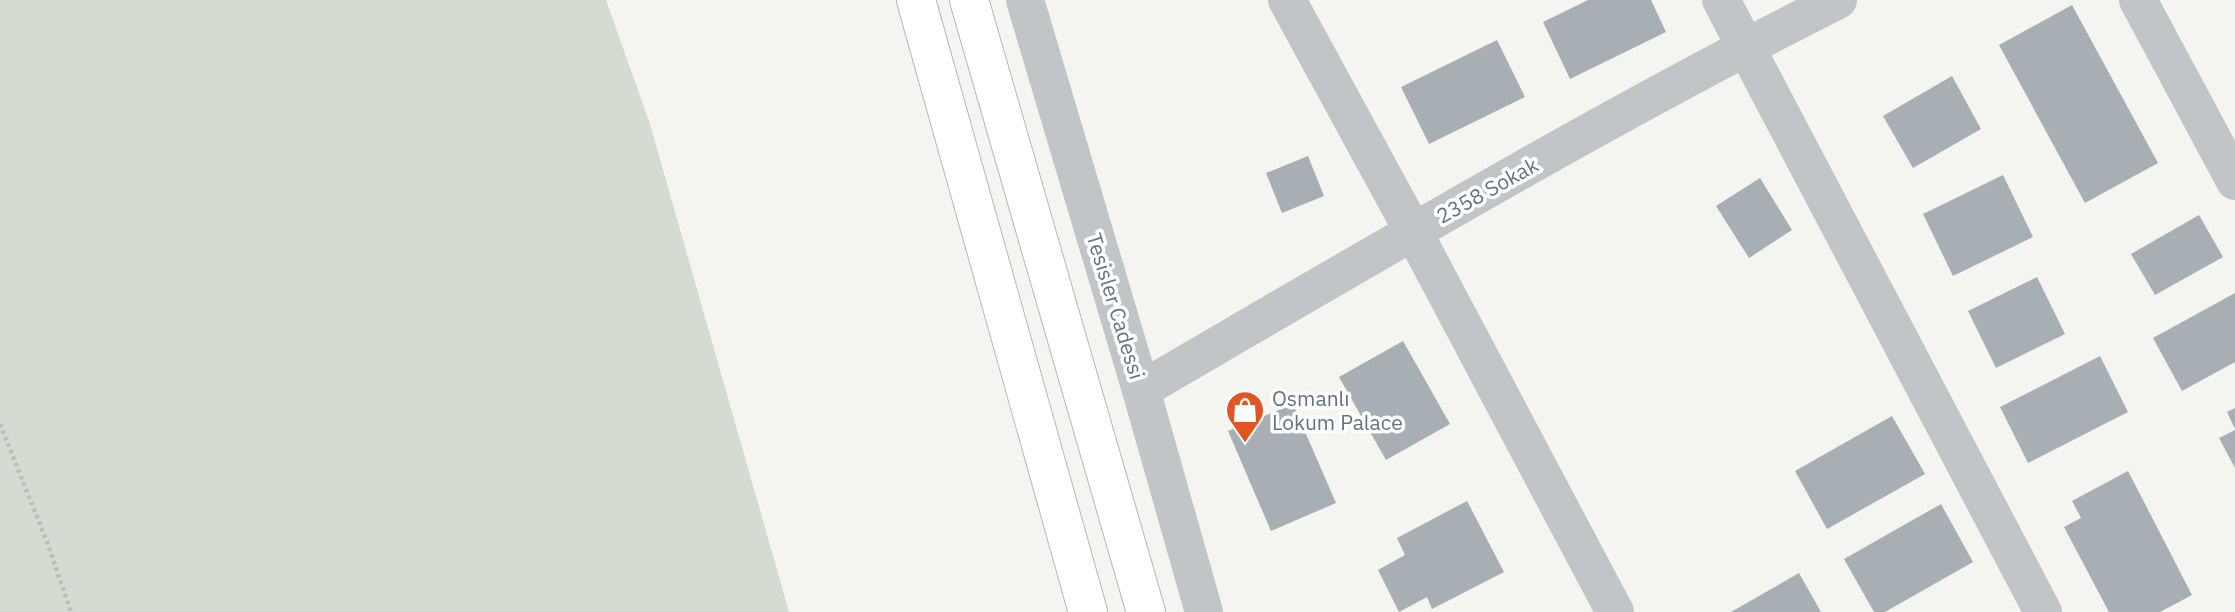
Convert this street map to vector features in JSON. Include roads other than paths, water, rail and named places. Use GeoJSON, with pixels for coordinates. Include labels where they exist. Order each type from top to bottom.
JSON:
{"type":"FeatureCollection","features":[{"type":"Feature","properties":{"kind":"main road"},"geometry":{"type":"LineString","coordinates":[[916,0],[1088,612]]}},
{"type":"Feature","properties":{"kind":"main road"},"geometry":{"type":"LineString","coordinates":[[969,0],[1146,612]]}},
{"type":"Feature","properties":{"kind":"street","name":"Tesisler Cadessi"},"geometry":{"type":"LineString","coordinates":[[1025,0],[1204,612]]}},
{"type":"Feature","properties":{"kind":"street"},"geometry":{"type":"LineString","coordinates":[[1287,0],[1615,612]]}},
{"type":"Feature","properties":{"kind":"street"},"geometry":{"type":"LineString","coordinates":[[1721,0],[2043,612]]}},
{"type":"Feature","properties":{"kind":"street","name":"2358 Sokak"},"geometry":{"type":"LineString","coordinates":[[1141,390],[1413,231],[1745,47],[1838,0]]}},
{"type":"Feature","properties":{"kind":"street"},"geometry":{"type":"LineString","coordinates":[[2138,0],[2235,181]]}},
{"type":"Feature","properties":{"kind":"place","name":"Osmanlı Lokum Palace"},"geometry":{"type":"Point","coordinates":[1245,444]}}]}
